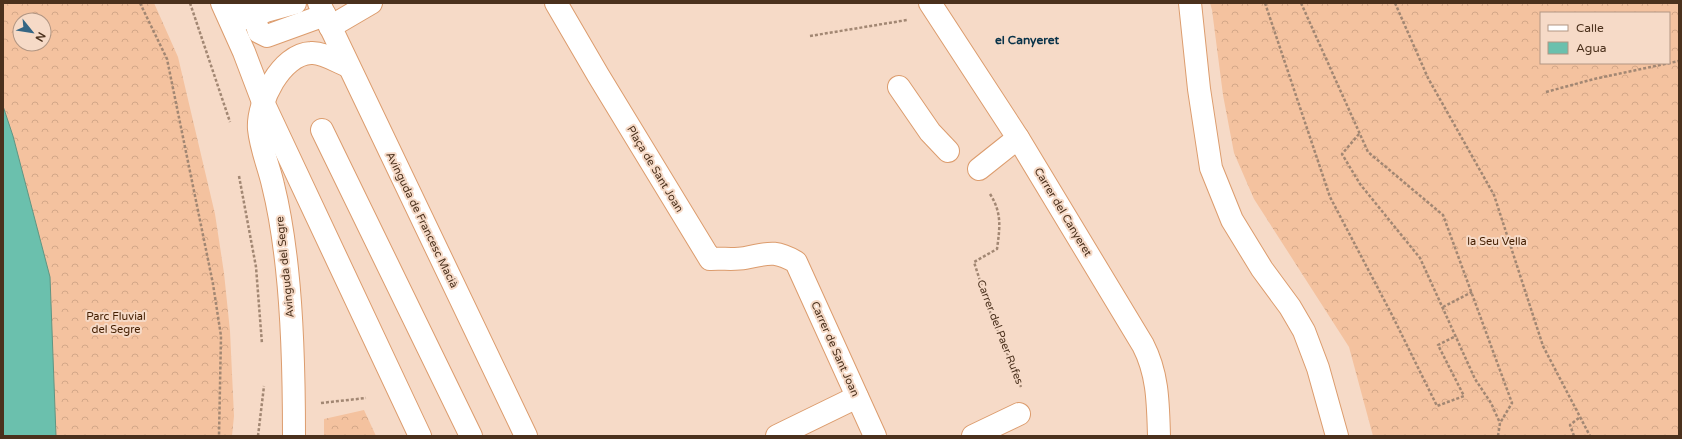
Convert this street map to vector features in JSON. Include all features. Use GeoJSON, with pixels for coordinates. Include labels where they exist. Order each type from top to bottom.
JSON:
{"type":"FeatureCollection","features":[{"type":"Feature","properties":{"kind":"street"},"geometry":{"type":"LineString","coordinates":[[296,3],[266,11],[248,9],[226,13],[244,52],[263,102],[420,436]]}},
{"type":"Feature","properties":{"kind":"street"},"geometry":{"type":"LineString","coordinates":[[248,9],[259,32],[267,36],[324,15],[371,3]]}},
{"type":"Feature","properties":{"kind":"street","name":"Plaça de Sant Joan"},"geometry":{"type":"LineString","coordinates":[[556,3],[710,259],[744,258],[758,254],[770,253],[796,262]]}},
{"type":"Feature","properties":{"kind":"street"},"geometry":{"type":"LineString","coordinates":[[1190,3],[1199,89],[1211,168],[1232,220],[1262,269],[1290,308],[1304,331],[1318,368],[1337,436]]}},
{"type":"Feature","properties":{"kind":"street","name":"Carrer del Canyeret"},"geometry":{"type":"LineString","coordinates":[[933,9],[1018,138],[1151,360],[1158,399],[1159,436]]}},
{"type":"Feature","properties":{"kind":"street","name":"Avinguda de Francesc Macià"},"geometry":{"type":"LineString","coordinates":[[324,15],[526,436]]}},
{"type":"Feature","properties":{"kind":"street"},"geometry":{"type":"LineString","coordinates":[[263,102],[280,72],[289,63],[301,56],[311,53],[320,54],[348,66]]}},
{"type":"Feature","properties":{"kind":"street"},"geometry":{"type":"LineString","coordinates":[[899,87],[930,132],[948,151]]}},
{"type":"Feature","properties":{"kind":"street","name":"Avinguda del Segre"},"geometry":{"type":"LineString","coordinates":[[263,102],[259,128],[261,144],[273,184],[279,211],[287,270],[292,345],[294,436]]}},
{"type":"Feature","properties":{"kind":"street"},"geometry":{"type":"LineString","coordinates":[[322,130],[471,436]]}},
{"type":"Feature","properties":{"kind":"street"},"geometry":{"type":"LineString","coordinates":[[979,169],[1018,138]]}},
{"type":"Feature","properties":{"kind":"street","name":"Carrer de Sant Joan"},"geometry":{"type":"LineString","coordinates":[[796,262],[874,436]]}},
{"type":"Feature","properties":{"kind":"street"},"geometry":{"type":"LineString","coordinates":[[777,436],[856,397]]}},
{"type":"Feature","properties":{"kind":"street"},"geometry":{"type":"LineString","coordinates":[[973,436],[1019,414]]}},
{"type":"Feature","properties":{"kind":"path"},"geometry":{"type":"LineString","coordinates":[[140,3],[167,59],[213,284],[221,336],[219,436]]}},
{"type":"Feature","properties":{"kind":"path"},"geometry":{"type":"LineString","coordinates":[[190,3],[230,123]]}},
{"type":"Feature","properties":{"kind":"path"},"geometry":{"type":"LineString","coordinates":[[1265,3],[1330,197],[1391,313],[1437,406],[1464,396],[1438,345],[1456,336]]}},
{"type":"Feature","properties":{"kind":"path"},"geometry":{"type":"LineString","coordinates":[[1301,3],[1368,152],[1443,215],[1512,403],[1500,423],[1498,436]]}},
{"type":"Feature","properties":{"kind":"path"},"geometry":{"type":"LineString","coordinates":[[1395,3],[1428,78],[1494,195],[1543,346],[1590,436]]}},
{"type":"Feature","properties":{"kind":"path"},"geometry":{"type":"LineString","coordinates":[[810,36],[933,9]]}},
{"type":"Feature","properties":{"kind":"path"},"geometry":{"type":"LineString","coordinates":[[1546,92],[1594,79],[1665,64]]}},
{"type":"Feature","properties":{"kind":"path"},"geometry":{"type":"LineString","coordinates":[[1359,134],[1342,154],[1360,184],[1420,258],[1476,379],[1500,423]]}},
{"type":"Feature","properties":{"kind":"path"},"geometry":{"type":"LineString","coordinates":[[238,168],[256,267],[262,346]]}},
{"type":"Feature","properties":{"kind":"path","name":"Carrer del Paer Rufes"},"geometry":{"type":"LineString","coordinates":[[979,169],[986,189],[996,204],[1000,223],[997,249],[974,262],[989,309],[1022,389],[1023,406],[1019,414]]}},
{"type":"Feature","properties":{"kind":"path"},"geometry":{"type":"LineString","coordinates":[[1443,307],[1472,292]]}},
{"type":"Feature","properties":{"kind":"path"},"geometry":{"type":"LineString","coordinates":[[258,436],[264,384]]}},
{"type":"Feature","properties":{"kind":"path"},"geometry":{"type":"LineString","coordinates":[[314,404],[366,398]]}},
{"type":"Feature","properties":{"kind":"path"},"geometry":{"type":"LineString","coordinates":[[1574,436],[1570,425],[1580,417]]}},
{"type":"Feature","properties":{"kind":"green space","name":"Parc Fluvial del Segre"},"geometry":{"type":"Polygon","coordinates":[[[3,3],[154,3],[178,57],[215,214],[224,273],[230,331],[234,416],[232,436],[3,436],[3,3]]]}},
{"type":"Feature","properties":{"kind":"green space","name":"la Seu Vella"},"geometry":{"type":"Polygon","coordinates":[[[1210,3],[1679,3],[1679,436],[1373,436],[1349,347],[1254,199],[1234,153],[1223,95],[1210,3]]]}},
{"type":"Feature","properties":{"kind":"green space"},"geometry":{"type":"Polygon","coordinates":[[[364,410],[376,436],[324,436],[324,419],[364,410]]]}},
{"type":"Feature","properties":{"kind":"water"},"geometry":{"type":"Polygon","coordinates":[[[3,106],[13,136],[50,277],[56,436],[3,436],[3,106]]]}},
{"type":"Feature","properties":{"kind":"district","name":"el Canyeret"},"geometry":{"type":"Point","coordinates":[1027,40]}}]}
